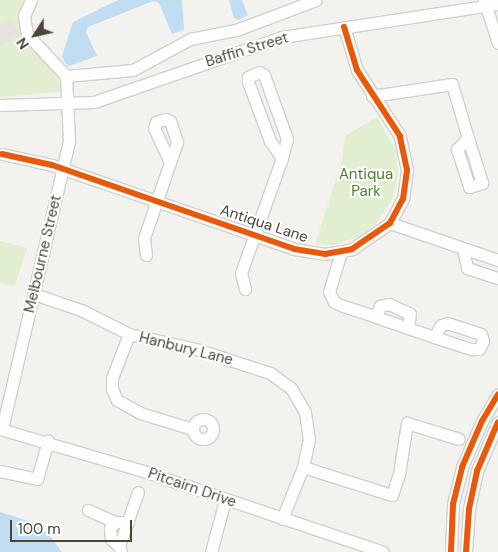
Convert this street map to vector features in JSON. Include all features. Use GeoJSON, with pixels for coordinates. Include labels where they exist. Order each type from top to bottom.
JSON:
{"type":"FeatureCollection","features":[{"type":"Feature","properties":{"kind":"street"},"geometry":{"type":"LineString","coordinates":[[31,0],[24,16],[26,34],[66,76],[133,70],[190,39],[236,30],[316,0]]}},
{"type":"Feature","properties":{"kind":"street"},"geometry":{"type":"LineString","coordinates":[[485,3],[498,43]]}},
{"type":"Feature","properties":{"kind":"street","name":"Baffin Street"},"geometry":{"type":"LineString","coordinates":[[0,105],[69,103],[109,98],[282,37],[485,3],[498,4]]}},
{"type":"Feature","properties":{"kind":"street","name":"Antiqua Lane"},"geometry":{"type":"LineString","coordinates":[[2,154],[63,169],[256,235],[315,253],[341,252],[364,244],[390,223],[403,199],[407,161],[397,131],[372,96],[352,58],[344,27]]}},
{"type":"Feature","properties":{"kind":"street"},"geometry":{"type":"LineString","coordinates":[[245,289],[241,273],[256,235],[282,158],[287,139],[264,75],[259,72],[248,78],[248,82],[270,141],[282,158]]}},
{"type":"Feature","properties":{"kind":"street","name":"Melbourne Street"},"geometry":{"type":"LineString","coordinates":[[1,429],[63,169],[68,141],[69,103],[66,76]]}},
{"type":"Feature","properties":{"kind":"street"},"geometry":{"type":"LineString","coordinates":[[372,96],[452,84],[468,138],[456,149],[469,187],[482,183]]}},
{"type":"Feature","properties":{"kind":"street"},"geometry":{"type":"LineString","coordinates":[[146,255],[144,238],[170,162]]}},
{"type":"Feature","properties":{"kind":"street"},"geometry":{"type":"LineString","coordinates":[[390,223],[498,260]]}},
{"type":"Feature","properties":{"kind":"street"},"geometry":{"type":"LineString","coordinates":[[463,249],[467,268],[498,278]]}},
{"type":"Feature","properties":{"kind":"street"},"geometry":{"type":"LineString","coordinates":[[341,252],[329,296],[340,305],[434,336]]}},
{"type":"Feature","properties":{"kind":"street","name":"Hanbury Lane"},"geometry":{"type":"LineString","coordinates":[[34,294],[81,310],[129,334],[202,350],[270,374],[291,388],[305,412],[309,439],[302,467],[282,520]]}},
{"type":"Feature","properties":{"kind":"street"},"geometry":{"type":"LineString","coordinates":[[129,334],[112,378],[112,389],[117,400],[140,413],[193,429]]}},
{"type":"Feature","properties":{"kind":"street"},"geometry":{"type":"LineString","coordinates":[[450,552],[453,504],[462,467],[482,421],[498,394]]}},
{"type":"Feature","properties":{"kind":"street"},"geometry":{"type":"LineString","coordinates":[[466,552],[469,509],[477,471],[498,422]]}},
{"type":"Feature","properties":{"kind":"street"},"geometry":{"type":"LineString","coordinates":[[302,467],[392,495],[400,474],[407,423],[459,439]]}},
{"type":"Feature","properties":{"kind":"street","name":"Pitcairn Drive"},"geometry":{"type":"LineString","coordinates":[[1,429],[48,441],[383,552]]}},
{"type":"Feature","properties":{"kind":"street"},"geometry":{"type":"LineString","coordinates":[[0,471],[36,479],[48,441]]}},
{"type":"Feature","properties":{"kind":"street"},"geometry":{"type":"LineString","coordinates":[[120,549],[138,492]]}},
{"type":"Feature","properties":{"kind":"street"},"geometry":{"type":"LineString","coordinates":[[211,552],[225,500]]}},
{"type":"Feature","properties":{"kind":"street"},"geometry":{"type":"LineString","coordinates":[[88,510],[114,522],[128,522]]}},
{"type":"Feature","properties":{"kind":"street"},"geometry":{"type":"LineString","coordinates":[[114,522],[109,536],[120,549]]}},
{"type":"Feature","properties":{"kind":"green space"},"geometry":{"type":"Polygon","coordinates":[[[0,0],[23,0],[19,26],[59,80],[60,92],[0,97],[0,0]]]}},
{"type":"Feature","properties":{"kind":"green space","name":"Antiqua Park"},"geometry":{"type":"Polygon","coordinates":[[[377,117],[396,151],[398,176],[392,200],[375,225],[358,237],[334,245],[315,244],[342,161],[345,136],[377,117]]]}},
{"type":"Feature","properties":{"kind":"green space"},"geometry":{"type":"Polygon","coordinates":[[[0,241],[27,248],[15,286],[0,283],[0,241]]]}},
{"type":"Feature","properties":{"kind":"shaded area"},"geometry":{"type":"Polygon","coordinates":[[[10,20],[20,35],[0,47],[0,26],[10,20]]]}},
{"type":"Feature","properties":{"kind":"water"},"geometry":{"type":"Polygon","coordinates":[[[118,0],[182,0],[184,30],[172,34],[159,3],[153,1],[88,27],[86,32],[97,56],[69,66],[66,64],[62,56],[73,22],[118,0]]]}},
{"type":"Feature","properties":{"kind":"water"},"geometry":{"type":"Polygon","coordinates":[[[229,0],[242,0],[248,15],[238,20],[234,18],[229,0]]]}},
{"type":"Feature","properties":{"kind":"water"},"geometry":{"type":"Polygon","coordinates":[[[0,512],[32,522],[49,535],[62,552],[0,552],[0,512]]]}},
{"type":"Feature","properties":{"kind":"cycle path"},"geometry":{"type":"LineString","coordinates":[[2,154],[52,165],[294,249],[325,254],[352,249],[390,223],[403,199],[407,170],[400,136],[357,70],[344,27]]}},
{"type":"Feature","properties":{"kind":"cycle path"},"geometry":{"type":"LineString","coordinates":[[451,552],[453,504],[462,467],[482,421],[498,394]]}},
{"type":"Feature","properties":{"kind":"cycle path"},"geometry":{"type":"LineString","coordinates":[[466,552],[469,509],[477,471],[498,422]]}}]}
